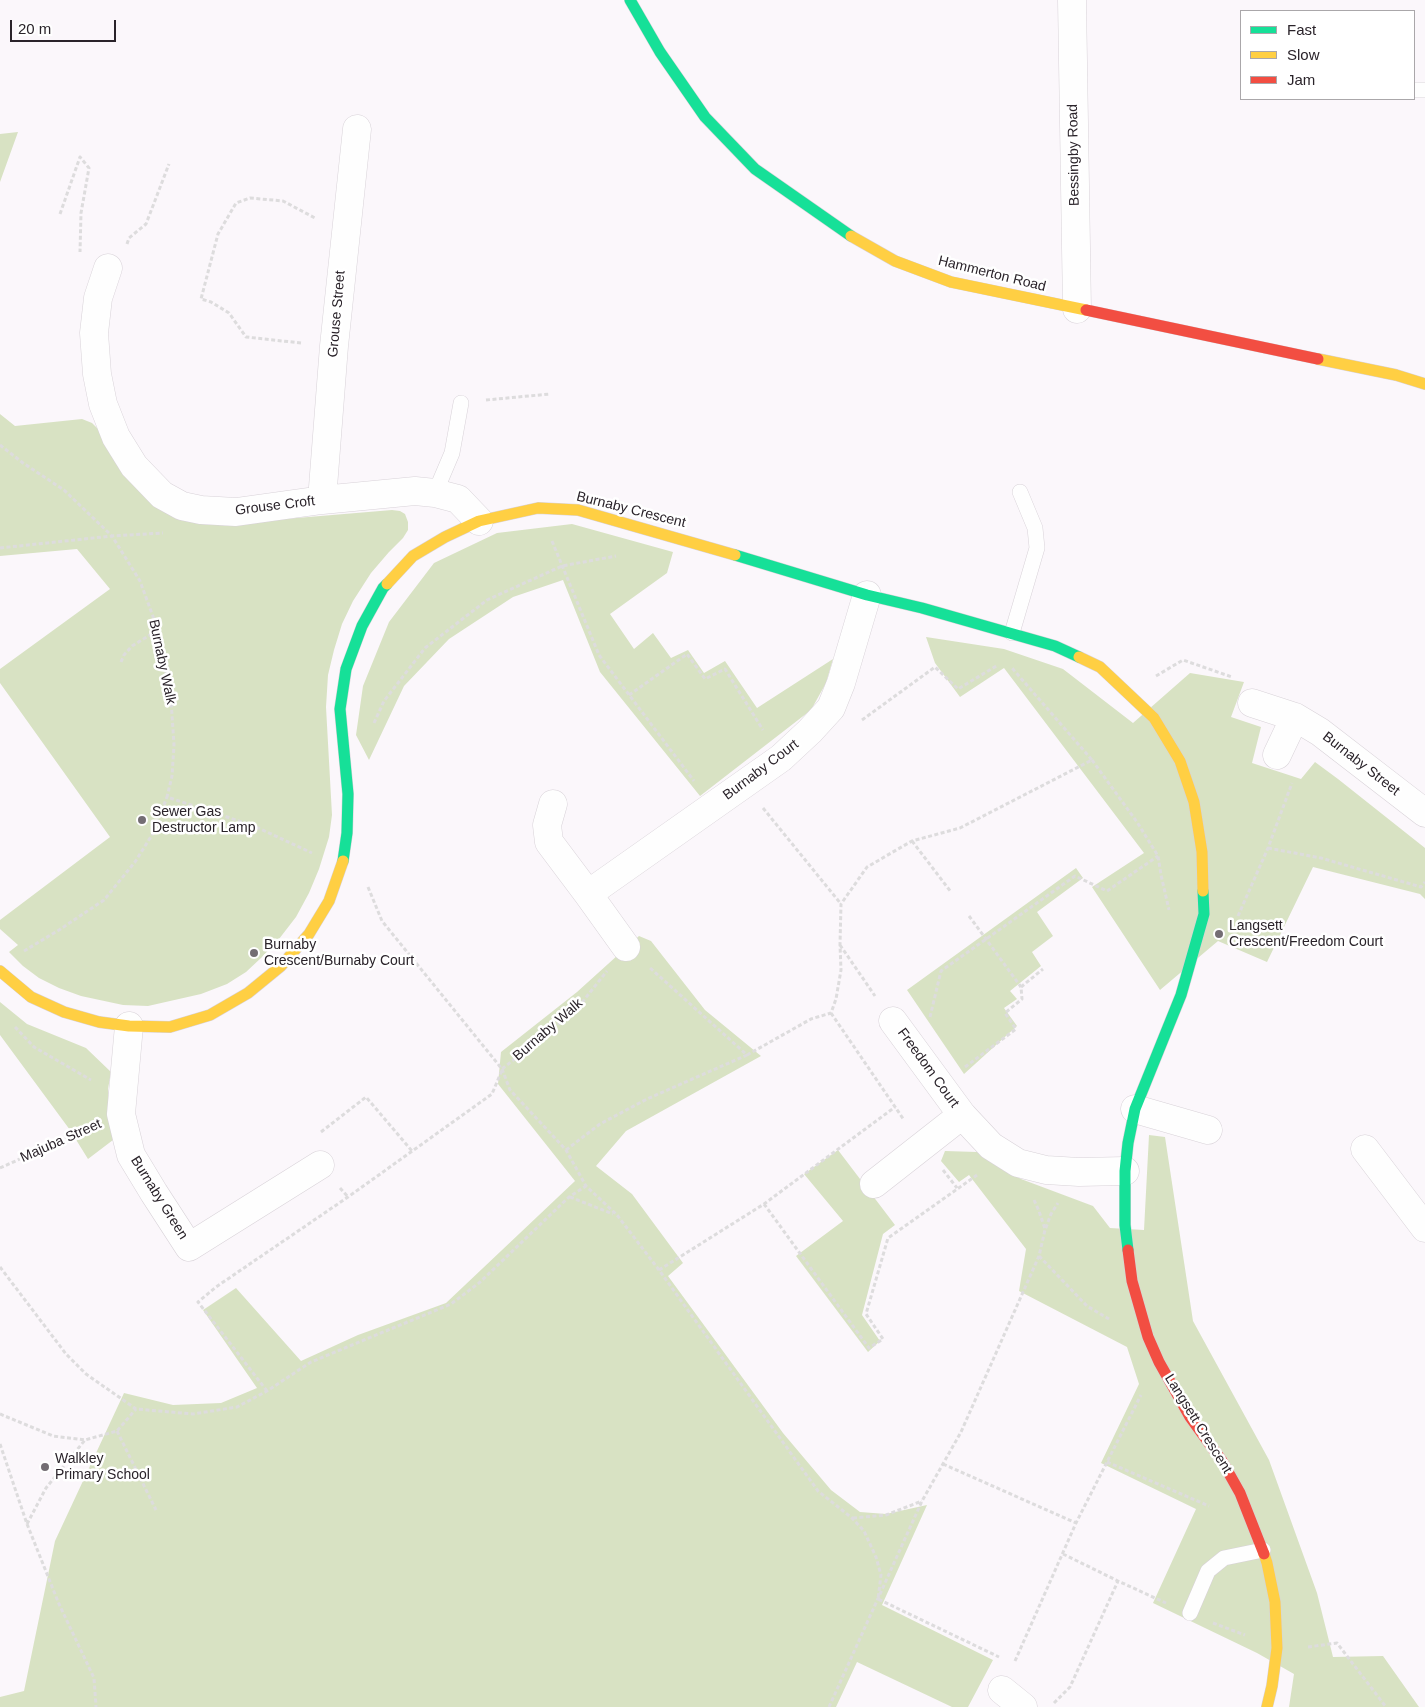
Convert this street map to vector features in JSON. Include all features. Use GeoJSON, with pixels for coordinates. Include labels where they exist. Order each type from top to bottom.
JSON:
{"type":"FeatureCollection","features":[{"type":"Feature","properties":{"kind":"street","name":"Hammerton Road"},"geometry":{"type":"LineString","coordinates":[[630,0],[660,52],[705,117],[755,169],[842,231],[895,261],[951,282],[1396,375],[1425,384]]}},
{"type":"Feature","properties":{"kind":"street","name":"Bessingby Road"},"geometry":{"type":"LineString","coordinates":[[1072,0],[1077,309]]}},
{"type":"Feature","properties":{"kind":"street","name":"Grouse Street"},"geometry":{"type":"LineString","coordinates":[[322,500],[334,346],[357,129]]}},
{"type":"Feature","properties":{"kind":"street","name":"Grouse Croft"},"geometry":{"type":"LineString","coordinates":[[108,268],[98,298],[94,333],[97,374],[103,404],[116,436],[134,466],[162,495],[182,506],[201,510],[236,512],[322,500],[415,491],[435,493],[458,499],[479,521]]}},
{"type":"Feature","properties":{"kind":"street","name":"Burnaby Crescent"},"geometry":{"type":"LineString","coordinates":[[0,971],[31,997],[64,1012],[99,1022],[129,1026],[170,1027],[210,1015],[248,994],[281,966],[310,934],[328,902],[342,866],[348,833],[348,794],[340,709],[346,669],[362,626],[383,588],[413,556],[445,538],[479,521],[538,508],[578,510],[683,538],[867,595],[922,608],[1056,646],[1100,667],[1154,718]]}},
{"type":"Feature","properties":{"kind":"street","name":"Burnaby Court"},"geometry":{"type":"LineString","coordinates":[[588,894],[781,758],[831,708],[841,683],[867,595]]}},
{"type":"Feature","properties":{"kind":"street","name":"Burnaby Street"},"geometry":{"type":"LineString","coordinates":[[1252,703],[1295,717],[1320,732],[1425,813]]}},
{"type":"Feature","properties":{"kind":"street"},"geometry":{"type":"LineString","coordinates":[[1277,755],[1295,717]]}},
{"type":"Feature","properties":{"kind":"street","name":"Langsett Crescent"},"geometry":{"type":"LineString","coordinates":[[1154,718],[1180,760],[1194,802],[1202,852],[1204,914],[1181,996],[1135,1109],[1128,1142],[1125,1171],[1125,1225],[1132,1281],[1148,1337],[1159,1362],[1190,1417],[1222,1460],[1240,1493],[1254,1525],[1267,1563],[1275,1602],[1277,1648],[1267,1707]]}},
{"type":"Feature","properties":{"kind":"street"},"geometry":{"type":"LineString","coordinates":[[553,804],[547,825],[549,842],[626,947]]}},
{"type":"Feature","properties":{"kind":"street","name":"Burnaby Green"},"geometry":{"type":"LineString","coordinates":[[129,1026],[121,1114],[131,1155],[189,1247],[320,1165]]}},
{"type":"Feature","properties":{"kind":"street","name":"Freedom Court"},"geometry":{"type":"LineString","coordinates":[[900,1030],[962,1116],[992,1146],[1018,1163],[1046,1170],[1079,1172],[1125,1171]]}},
{"type":"Feature","properties":{"kind":"street"},"geometry":{"type":"LineString","coordinates":[[1135,1109],[1208,1130]]}},
{"type":"Feature","properties":{"kind":"street","name":"Freedom Court"},"geometry":{"type":"LineString","coordinates":[[874,1184],[962,1116]]}},
{"type":"Feature","properties":{"kind":"street"},"geometry":{"type":"LineString","coordinates":[[1365,1149],[1425,1228]]}},
{"type":"Feature","properties":{"kind":"street"},"geometry":{"type":"LineString","coordinates":[[1002,1690],[1023,1707]]}},
{"type":"Feature","properties":{"kind":"lane"},"geometry":{"type":"LineString","coordinates":[[435,493],[452,453],[461,403]]}},
{"type":"Feature","properties":{"kind":"lane"},"geometry":{"type":"LineString","coordinates":[[1012,633],[1037,548],[1035,528],[1020,492]]}},
{"type":"Feature","properties":{"kind":"lane"},"geometry":{"type":"LineString","coordinates":[[1190,1613],[1208,1571],[1224,1558],[1263,1550]]}},
{"type":"Feature","properties":{"kind":"path"},"geometry":{"type":"LineString","coordinates":[[60,214],[80,157],[89,168],[82,213],[80,254],[108,268],[121,265],[129,238],[146,224],[169,164]]}},
{"type":"Feature","properties":{"kind":"path"},"geometry":{"type":"LineString","coordinates":[[334,346],[246,337],[228,313],[211,302],[201,299],[218,234],[236,203],[250,198],[283,201],[345,233]]}},
{"type":"Feature","properties":{"kind":"path"},"geometry":{"type":"LineString","coordinates":[[461,403],[550,394]]}},
{"type":"Feature","properties":{"kind":"path","name":"Burnaby Walk"},"geometry":{"type":"LineString","coordinates":[[0,445],[22,463],[64,490],[112,536],[140,581],[158,630],[171,700],[174,745],[172,776],[167,797],[152,835],[135,862],[104,900],[17,955]]}},
{"type":"Feature","properties":{"kind":"path"},"geometry":{"type":"LineString","coordinates":[[538,508],[599,655],[713,806]]}},
{"type":"Feature","properties":{"kind":"path"},"geometry":{"type":"LineString","coordinates":[[0,548],[112,536],[183,532],[201,510]]}},
{"type":"Feature","properties":{"kind":"path"},"geometry":{"type":"LineString","coordinates":[[373,726],[384,701],[425,648],[487,600],[562,566],[607,556],[617,556]]}},
{"type":"Feature","properties":{"kind":"path"},"geometry":{"type":"LineString","coordinates":[[122,662],[124,655],[132,646],[158,630]]}},
{"type":"Feature","properties":{"kind":"path"},"geometry":{"type":"LineString","coordinates":[[629,695],[687,654],[705,679],[725,669],[781,758]]}},
{"type":"Feature","properties":{"kind":"path"},"geometry":{"type":"LineString","coordinates":[[860,721],[935,667],[958,689],[1005,660]]}},
{"type":"Feature","properties":{"kind":"path"},"geometry":{"type":"LineString","coordinates":[[1129,693],[1183,660],[1236,678],[1252,703]]}},
{"type":"Feature","properties":{"kind":"path"},"geometry":{"type":"LineString","coordinates":[[1012,668],[1092,760],[1137,822],[1158,856],[1170,914]]}},
{"type":"Feature","properties":{"kind":"path"},"geometry":{"type":"LineString","coordinates":[[1236,921],[1268,848],[1293,779],[1277,755]]}},
{"type":"Feature","properties":{"kind":"path"},"geometry":{"type":"LineString","coordinates":[[830,1013],[836,1000],[841,970],[841,904],[867,867],[912,841],[960,828],[1092,760]]}},
{"type":"Feature","properties":{"kind":"path"},"geometry":{"type":"LineString","coordinates":[[743,785],[841,904]]}},
{"type":"Feature","properties":{"kind":"path","name":"Burnaby Walk"},"geometry":{"type":"LineString","coordinates":[[167,797],[254,826],[364,876],[382,921],[502,1069],[576,1010],[626,947]]}},
{"type":"Feature","properties":{"kind":"path"},"geometry":{"type":"LineString","coordinates":[[154,806],[160,816]]}},
{"type":"Feature","properties":{"kind":"path"},"geometry":{"type":"LineString","coordinates":[[912,841],[951,892]]}},
{"type":"Feature","properties":{"kind":"path"},"geometry":{"type":"LineString","coordinates":[[1268,848],[1322,858],[1422,887],[1425,882]]}},
{"type":"Feature","properties":{"kind":"path"},"geometry":{"type":"LineString","coordinates":[[840,945],[900,1030],[930,1021],[941,972],[1075,876],[1107,891],[1158,856]]}},
{"type":"Feature","properties":{"kind":"path"},"geometry":{"type":"LineString","coordinates":[[940,1086],[1016,1029],[1005,1014],[1022,998],[1021,987],[969,916]]}},
{"type":"Feature","properties":{"kind":"path"},"geometry":{"type":"LineString","coordinates":[[626,947],[747,1055]]}},
{"type":"Feature","properties":{"kind":"path"},"geometry":{"type":"LineString","coordinates":[[1021,987],[1042,969]]}},
{"type":"Feature","properties":{"kind":"path"},"geometry":{"type":"LineString","coordinates":[[566,1150],[600,1124],[647,1099],[747,1055],[810,1018],[830,1013]]}},
{"type":"Feature","properties":{"kind":"path"},"geometry":{"type":"LineString","coordinates":[[830,1013],[923,1146],[957,1188]]}},
{"type":"Feature","properties":{"kind":"path"},"geometry":{"type":"LineString","coordinates":[[14,1026],[34,1047],[90,1079],[121,1114]]}},
{"type":"Feature","properties":{"kind":"path"},"geometry":{"type":"LineString","coordinates":[[502,1069],[510,1090],[566,1150],[586,1186],[617,1215],[659,1270],[818,1491],[852,1518],[864,1531],[876,1557],[881,1574],[878,1599]]}},
{"type":"Feature","properties":{"kind":"path"},"geometry":{"type":"LineString","coordinates":[[267,1391],[198,1302],[216,1287],[348,1197],[492,1094],[502,1069]]}},
{"type":"Feature","properties":{"kind":"path"},"geometry":{"type":"LineString","coordinates":[[348,1197],[320,1165],[305,1144],[366,1098],[412,1151]]}},
{"type":"Feature","properties":{"kind":"path"},"geometry":{"type":"LineString","coordinates":[[659,1270],[764,1204],[895,1106]]}},
{"type":"Feature","properties":{"kind":"path","name":"Majuba Street"},"geometry":{"type":"LineString","coordinates":[[0,1168],[121,1114]]}},
{"type":"Feature","properties":{"kind":"path"},"geometry":{"type":"LineString","coordinates":[[829,1707],[853,1650],[922,1501],[961,1432],[1039,1256],[1051,1214],[1079,1172]]}},
{"type":"Feature","properties":{"kind":"path"},"geometry":{"type":"LineString","coordinates":[[764,1204],[869,1348],[883,1338],[866,1314],[888,1238],[978,1174]]}},
{"type":"Feature","properties":{"kind":"path"},"geometry":{"type":"LineString","coordinates":[[0,1267],[66,1354],[86,1374],[136,1409],[192,1414],[237,1407],[267,1391],[311,1362],[451,1304],[479,1283],[569,1197],[586,1186]]}},
{"type":"Feature","properties":{"kind":"path"},"geometry":{"type":"LineString","coordinates":[[1031,1196],[1040,1211],[1045,1230]]}},
{"type":"Feature","properties":{"kind":"path"},"geometry":{"type":"LineString","coordinates":[[569,1197],[617,1215]]}},
{"type":"Feature","properties":{"kind":"path"},"geometry":{"type":"LineString","coordinates":[[1039,1256],[1087,1306],[1126,1329],[1148,1337]]}},
{"type":"Feature","properties":{"kind":"path"},"geometry":{"type":"LineString","coordinates":[[1002,1690],[1076,1523],[1159,1362]]}},
{"type":"Feature","properties":{"kind":"path"},"geometry":{"type":"LineString","coordinates":[[0,1414],[53,1436],[85,1440],[116,1431],[136,1409]]}},
{"type":"Feature","properties":{"kind":"path"},"geometry":{"type":"LineString","coordinates":[[116,1431],[156,1510]]}},
{"type":"Feature","properties":{"kind":"path"},"geometry":{"type":"LineString","coordinates":[[26,1524],[46,1488],[85,1440]]}},
{"type":"Feature","properties":{"kind":"path"},"geometry":{"type":"LineString","coordinates":[[0,1444],[26,1524],[59,1604],[94,1678],[96,1707]]}},
{"type":"Feature","properties":{"kind":"path"},"geometry":{"type":"LineString","coordinates":[[1107,1462],[1254,1525]]}},
{"type":"Feature","properties":{"kind":"path"},"geometry":{"type":"LineString","coordinates":[[943,1464],[1076,1523]]}},
{"type":"Feature","properties":{"kind":"path"},"geometry":{"type":"LineString","coordinates":[[852,1518],[886,1514],[922,1501]]}},
{"type":"Feature","properties":{"kind":"path"},"geometry":{"type":"LineString","coordinates":[[1063,1554],[1118,1582],[1277,1648],[1300,1648],[1337,1643],[1386,1707]]}},
{"type":"Feature","properties":{"kind":"path"},"geometry":{"type":"LineString","coordinates":[[1050,1707],[1070,1687],[1118,1582]]}},
{"type":"Feature","properties":{"kind":"path"},"geometry":{"type":"LineString","coordinates":[[878,1599],[1014,1664]]}},
{"type":"Feature","properties":{"kind":"green space"},"geometry":{"type":"Polygon","coordinates":[[[18,132],[0,182],[0,134],[18,132]]]}},
{"type":"Feature","properties":{"kind":"green space"},"geometry":{"type":"Polygon","coordinates":[[[0,414],[15,426],[82,419],[92,423],[107,442],[225,524],[392,510],[405,514],[408,522],[408,530],[403,538],[371,573],[353,601],[342,624],[334,650],[328,675],[326,707],[332,815],[329,837],[309,893],[296,917],[261,958],[246,972],[227,984],[201,994],[148,1006],[123,1005],[81,996],[39,978],[23,966],[9,952],[18,945],[0,929],[0,920],[110,837],[0,683],[0,669],[110,589],[77,549],[0,556],[0,414]]]}},
{"type":"Feature","properties":{"kind":"green space"},"geometry":{"type":"Polygon","coordinates":[[[572,524],[673,552],[667,573],[610,614],[634,649],[653,633],[671,658],[688,650],[704,673],[725,661],[757,708],[833,659],[826,683],[811,710],[700,796],[600,672],[563,580],[513,597],[449,639],[404,686],[369,760],[356,735],[363,686],[389,622],[434,563],[497,533],[572,524]]]}},
{"type":"Feature","properties":{"kind":"green space"},"geometry":{"type":"Polygon","coordinates":[[[926,637],[1004,649],[1063,669],[1133,723],[1190,673],[1244,682],[1231,717],[1261,727],[1252,763],[1301,779],[1315,762],[1338,779],[1425,848],[1425,899],[1420,894],[1313,867],[1267,962],[1218,941],[1160,990],[1092,887],[1144,853],[1004,668],[960,697],[935,663],[926,637]]]}},
{"type":"Feature","properties":{"kind":"green space"},"geometry":{"type":"Polygon","coordinates":[[[1076,868],[1083,878],[1037,912],[1053,936],[1032,952],[1041,966],[1010,991],[1017,999],[1004,1008],[1017,1026],[964,1074],[907,990],[1076,868]]]}},
{"type":"Feature","properties":{"kind":"green space"},"geometry":{"type":"Polygon","coordinates":[[[639,936],[651,941],[705,1010],[761,1056],[626,1131],[596,1166],[632,1194],[683,1263],[668,1276],[783,1433],[831,1490],[860,1512],[886,1514],[927,1505],[882,1605],[993,1660],[968,1707],[952,1707],[857,1662],[836,1707],[0,1707],[0,1697],[24,1691],[55,1541],[124,1393],[173,1405],[221,1403],[257,1388],[203,1310],[236,1288],[301,1361],[358,1335],[446,1303],[575,1181],[498,1084],[501,1052],[577,992],[639,936]]]}},
{"type":"Feature","properties":{"kind":"green space"},"geometry":{"type":"Polygon","coordinates":[[[0,1002],[27,1024],[86,1048],[111,1072],[108,1089],[113,1140],[88,1159],[70,1130],[0,1035],[0,1002]]]}},
{"type":"Feature","properties":{"kind":"green space"},"geometry":{"type":"Polygon","coordinates":[[[1149,1135],[1165,1137],[1193,1321],[1269,1460],[1317,1593],[1333,1657],[1383,1656],[1419,1707],[1289,1707],[1294,1674],[1257,1653],[1153,1603],[1196,1509],[1101,1463],[1139,1384],[1127,1347],[1019,1291],[1026,1249],[969,1175],[959,1182],[941,1161],[945,1151],[977,1152],[1021,1179],[1093,1206],[1110,1228],[1144,1230],[1149,1135]]]}},
{"type":"Feature","properties":{"kind":"green space"},"geometry":{"type":"Polygon","coordinates":[[[838,1150],[895,1225],[883,1234],[862,1315],[880,1341],[868,1352],[796,1256],[843,1221],[804,1174],[838,1150]]]}},
{"type":"Feature","properties":{"kind":"traffic: fast"},"geometry":{"type":"LineString","coordinates":[[630,0],[660,52],[705,117],[755,169],[851,236]]}},
{"type":"Feature","properties":{"kind":"traffic: fast"},"geometry":{"type":"LineString","coordinates":[[735,555],[867,595],[922,608],[1055,646],[1079,657]]}},
{"type":"Feature","properties":{"kind":"traffic: fast"},"geometry":{"type":"LineString","coordinates":[[343,861],[347,833],[348,794],[340,709],[346,669],[362,626],[387,584]]}},
{"type":"Feature","properties":{"kind":"traffic: fast"},"geometry":{"type":"LineString","coordinates":[[1128,1250],[1125,1225],[1125,1171],[1135,1109],[1181,995],[1204,914],[1203,891]]}},
{"type":"Feature","properties":{"kind":"traffic: slow"},"geometry":{"type":"LineString","coordinates":[[851,236],[895,261],[951,282],[1086,310]]}},
{"type":"Feature","properties":{"kind":"traffic: slow"},"geometry":{"type":"LineString","coordinates":[[1318,359],[1396,375],[1425,384]]}},
{"type":"Feature","properties":{"kind":"traffic: slow"},"geometry":{"type":"LineString","coordinates":[[387,584],[413,556],[445,537],[479,521],[538,508],[578,510],[735,555]]}},
{"type":"Feature","properties":{"kind":"traffic: slow"},"geometry":{"type":"LineString","coordinates":[[1079,657],[1100,667],[1154,718],[1180,761],[1194,802],[1202,852],[1203,891]]}},
{"type":"Feature","properties":{"kind":"traffic: slow"},"geometry":{"type":"LineString","coordinates":[[0,971],[31,997],[64,1012],[99,1022],[129,1026],[170,1027],[210,1015],[248,993],[281,966],[309,934],[329,901],[343,861]]}},
{"type":"Feature","properties":{"kind":"traffic: slow"},"geometry":{"type":"LineString","coordinates":[[1264,1554],[1275,1602],[1277,1648],[1267,1707]]}},
{"type":"Feature","properties":{"kind":"traffic: jam"},"geometry":{"type":"LineString","coordinates":[[1086,310],[1318,359]]}},
{"type":"Feature","properties":{"kind":"traffic: jam"},"geometry":{"type":"LineString","coordinates":[[1128,1250],[1132,1281],[1148,1337],[1159,1362],[1190,1417],[1222,1461],[1240,1493],[1264,1554]]}},
{"type":"Feature","properties":{"kind":"place","name":"Sewer Gas Destructor Lamp"},"geometry":{"type":"Point","coordinates":[142,820]}},
{"type":"Feature","properties":{"kind":"place","name":"Langsett Crescent/Freedom Court"},"geometry":{"type":"Point","coordinates":[1219,934]}},
{"type":"Feature","properties":{"kind":"place","name":"Burnaby Crescent/Burnaby Court"},"geometry":{"type":"Point","coordinates":[254,953]}},
{"type":"Feature","properties":{"kind":"place","name":"Walkley Primary School"},"geometry":{"type":"Point","coordinates":[45,1467]}}]}
